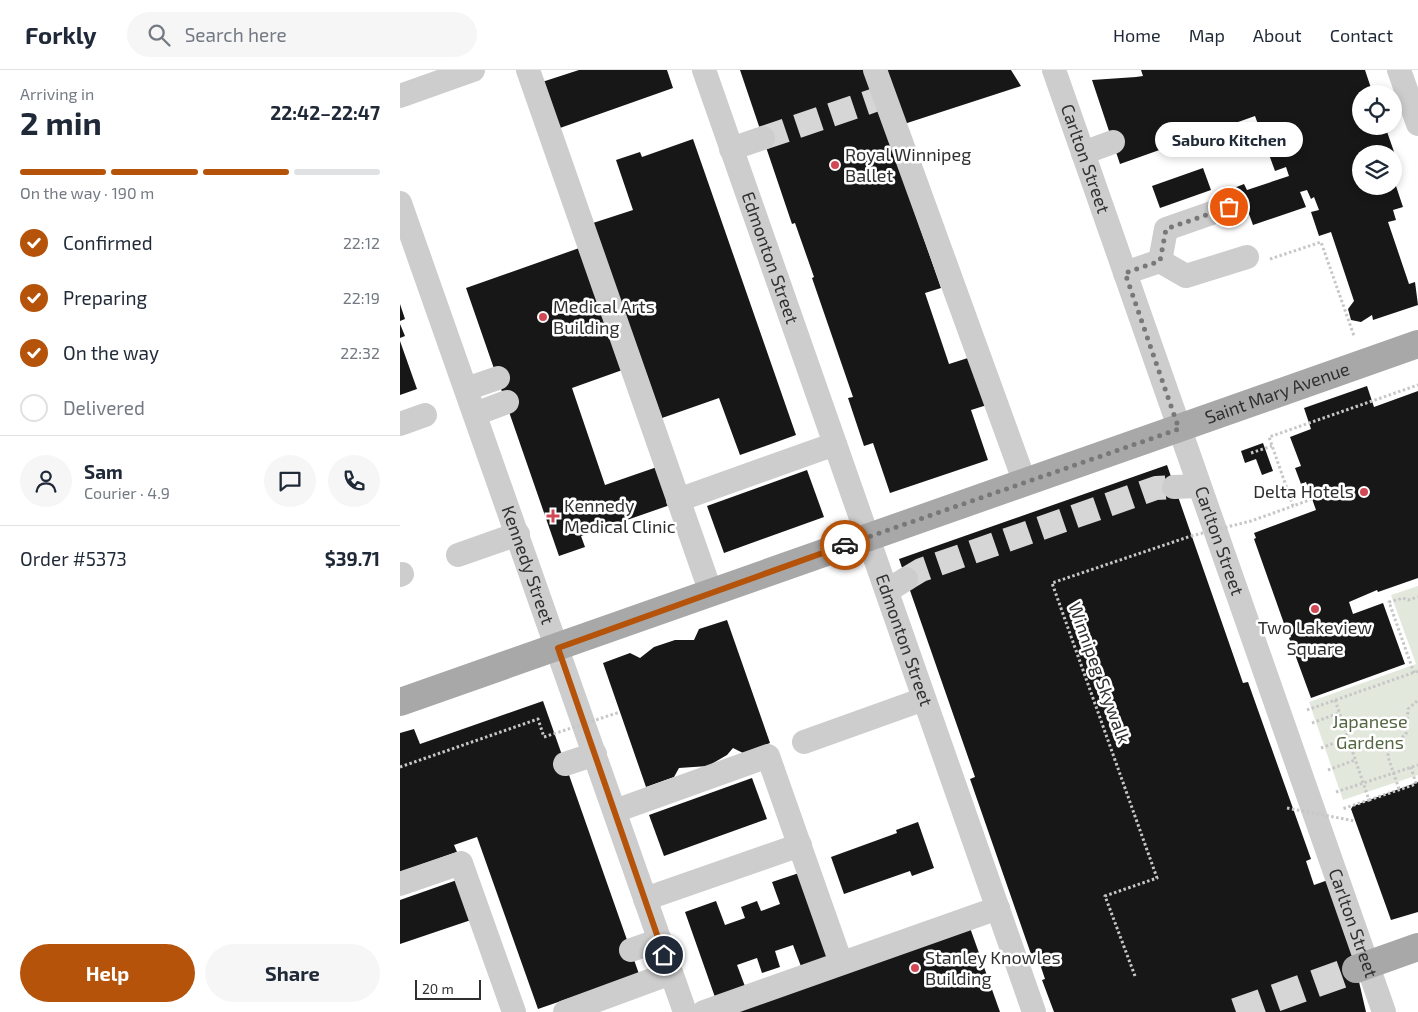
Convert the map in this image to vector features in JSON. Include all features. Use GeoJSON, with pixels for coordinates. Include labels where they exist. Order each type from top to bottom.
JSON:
{"type":"FeatureCollection","features":[{"type":"Feature","properties":{"kind":"main road","name":"Saint Mary Avenue"},"geometry":{"type":"LineString","coordinates":[[401,698],[558,648],[1418,344]]}},
{"type":"Feature","properties":{"kind":"main road"},"geometry":{"type":"LineString","coordinates":[[1361,967],[1418,947]]}},
{"type":"Feature","properties":{"kind":"street"},"geometry":{"type":"LineString","coordinates":[[400,96],[473,70]]}},
{"type":"Feature","properties":{"kind":"street"},"geometry":{"type":"LineString","coordinates":[[528,70],[711,593]]}},
{"type":"Feature","properties":{"kind":"street","name":"Edmonton Street"},"geometry":{"type":"LineString","coordinates":[[704,70],[730,149],[868,537],[896,585],[924,699],[1034,1012]]}},
{"type":"Feature","properties":{"kind":"street"},"geometry":{"type":"LineString","coordinates":[[875,70],[879,98],[1024,483]]}},
{"type":"Feature","properties":{"kind":"street","name":"Carlton Street"},"geometry":{"type":"LineString","coordinates":[[1054,70],[1199,486],[1361,967],[1384,1012]]}},
{"type":"Feature","properties":{"kind":"street"},"geometry":{"type":"LineString","coordinates":[[1400,70],[1418,124]]}},
{"type":"Feature","properties":{"kind":"street"},"geometry":{"type":"LineString","coordinates":[[730,149],[763,138]]}},
{"type":"Feature","properties":{"kind":"street"},"geometry":{"type":"LineString","coordinates":[[1083,153],[1113,142]]}},
{"type":"Feature","properties":{"kind":"street","name":"Kennedy Street"},"geometry":{"type":"LineString","coordinates":[[400,203],[685,1012]]}},
{"type":"Feature","properties":{"kind":"street"},"geometry":{"type":"LineString","coordinates":[[1160,261],[1166,229],[1229,207]]}},
{"type":"Feature","properties":{"kind":"street"},"geometry":{"type":"LineString","coordinates":[[1125,273],[1160,261],[1186,276],[1248,257]]}},
{"type":"Feature","properties":{"kind":"street"},"geometry":{"type":"LineString","coordinates":[[466,389],[498,378]]}},
{"type":"Feature","properties":{"kind":"street"},"geometry":{"type":"LineString","coordinates":[[475,414],[507,402]]}},
{"type":"Feature","properties":{"kind":"street"},"geometry":{"type":"LineString","coordinates":[[400,424],[425,415]]}},
{"type":"Feature","properties":{"kind":"street"},"geometry":{"type":"LineString","coordinates":[[678,500],[835,444]]}},
{"type":"Feature","properties":{"kind":"street"},"geometry":{"type":"LineString","coordinates":[[1174,487],[1199,486]]}},
{"type":"Feature","properties":{"kind":"street"},"geometry":{"type":"LineString","coordinates":[[458,554],[518,534]]}},
{"type":"Feature","properties":{"kind":"street"},"geometry":{"type":"LineString","coordinates":[[804,742],[924,699]]}},
{"type":"Feature","properties":{"kind":"street"},"geometry":{"type":"LineString","coordinates":[[565,764],[595,754]]}},
{"type":"Feature","properties":{"kind":"street"},"geometry":{"type":"LineString","coordinates":[[614,811],[768,756],[842,964]]}},
{"type":"Feature","properties":{"kind":"street"},"geometry":{"type":"LineString","coordinates":[[645,899],[800,845]]}},
{"type":"Feature","properties":{"kind":"street"},"geometry":{"type":"LineString","coordinates":[[400,884],[461,863],[514,1012]]}},
{"type":"Feature","properties":{"kind":"street"},"geometry":{"type":"LineString","coordinates":[[704,1012],[998,908]]}},
{"type":"Feature","properties":{"kind":"street"},"geometry":{"type":"LineString","coordinates":[[633,957],[665,956]]}},
{"type":"Feature","properties":{"kind":"street"},"geometry":{"type":"LineString","coordinates":[[565,1012],[665,956]]}},
{"type":"Feature","properties":{"kind":"path"},"geometry":{"type":"LineString","coordinates":[[1248,257],[1263,261],[1321,242],[1354,336]]}},
{"type":"Feature","properties":{"kind":"path"},"geometry":{"type":"LineString","coordinates":[[604,301],[619,296]]}},
{"type":"Feature","properties":{"kind":"path"},"geometry":{"type":"LineString","coordinates":[[1293,506],[1269,437],[1418,385]]}},
{"type":"Feature","properties":{"kind":"path"},"geometry":{"type":"LineString","coordinates":[[1252,453],[1272,446]]}},
{"type":"Feature","properties":{"kind":"path","name":"Winnipeg Skywalk"},"geometry":{"type":"LineString","coordinates":[[1135,976],[1105,896],[1157,878],[1052,583],[1192,536],[1251,521],[1312,499]]}},
{"type":"Feature","properties":{"kind":"path"},"geometry":{"type":"LineString","coordinates":[[1308,710],[1416,672],[1390,602],[1402,598],[1408,600],[1418,597]]}},
{"type":"Feature","properties":{"kind":"path"},"geometry":{"type":"LineString","coordinates":[[1335,700],[1369,800]]}},
{"type":"Feature","properties":{"kind":"path"},"geometry":{"type":"LineString","coordinates":[[1399,790],[1388,757],[1388,749],[1406,734],[1408,711],[1418,700]]}},
{"type":"Feature","properties":{"kind":"path"},"geometry":{"type":"LineString","coordinates":[[400,767],[538,719],[544,737],[620,712]]}},
{"type":"Feature","properties":{"kind":"path"},"geometry":{"type":"LineString","coordinates":[[1312,723],[1340,714]]}},
{"type":"Feature","properties":{"kind":"path"},"geometry":{"type":"LineString","coordinates":[[1321,748],[1348,738]]}},
{"type":"Feature","properties":{"kind":"path"},"geometry":{"type":"LineString","coordinates":[[1328,770],[1355,760]]}},
{"type":"Feature","properties":{"kind":"path"},"geometry":{"type":"LineString","coordinates":[[1336,792],[1418,765]]}},
{"type":"Feature","properties":{"kind":"path"},"geometry":{"type":"LineString","coordinates":[[1342,809],[1416,784],[1411,768]]}},
{"type":"Feature","properties":{"kind":"path"},"geometry":{"type":"LineString","coordinates":[[1287,808],[1355,821]]}},
{"type":"Feature","properties":{"kind":"green space","name":"Japanese Gardens"},"geometry":{"type":"Polygon","coordinates":[[[1418,586],[1418,775],[1343,800],[1309,702],[1416,664],[1391,595],[1418,586]]]}},
{"type":"Feature","properties":{"kind":"building"},"geometry":{"type":"Polygon","coordinates":[[[579,70],[667,70],[673,88],[560,128],[542,82],[579,70]]]}},
{"type":"Feature","properties":{"kind":"building"},"geometry":{"type":"Polygon","coordinates":[[[740,70],[865,70],[941,288],[925,293],[949,364],[971,357],[987,405],[971,410],[988,460],[890,493],[873,443],[864,446],[848,398],[853,397],[812,278],[814,277],[795,223],[792,224],[740,70]]]}},
{"type":"Feature","properties":{"kind":"building"},"geometry":{"type":"Polygon","coordinates":[[[881,70],[1011,70],[1021,86],[901,125],[881,70]]]}},
{"type":"Feature","properties":{"kind":"building"},"geometry":{"type":"Polygon","coordinates":[[[1141,70],[1365,70],[1370,85],[1352,85],[1352,135],[1388,135],[1392,145],[1352,145],[1352,195],[1399,195],[1403,207],[1393,210],[1396,220],[1388,222],[1409,284],[1415,282],[1418,305],[1373,320],[1372,315],[1361,322],[1351,320],[1348,309],[1354,301],[1331,232],[1319,236],[1311,212],[1319,210],[1314,197],[1311,199],[1307,190],[1300,192],[1306,207],[1253,225],[1246,206],[1241,207],[1234,188],[1244,184],[1247,190],[1289,176],[1286,167],[1275,171],[1255,116],[1120,164],[1092,80],[1143,76],[1141,70]]]}},
{"type":"Feature","properties":{"kind":"building"},"geometry":{"type":"Polygon","coordinates":[[[693,139],[796,435],[740,455],[719,398],[662,418],[593,223],[633,210],[616,160],[640,152],[642,157],[693,139]]]}},
{"type":"Feature","properties":{"kind":"building"},"geometry":{"type":"Polygon","coordinates":[[[1203,168],[1211,190],[1160,208],[1152,186],[1203,168]]]}},
{"type":"Feature","properties":{"kind":"building"},"geometry":{"type":"Polygon","coordinates":[[[585,246],[628,368],[572,388],[605,485],[657,467],[670,505],[581,536],[585,547],[559,556],[466,288],[585,246]]]}},
{"type":"Feature","properties":{"kind":"building"},"geometry":{"type":"Polygon","coordinates":[[[400,304],[405,319],[400,321],[400,304]]]}},
{"type":"Feature","properties":{"kind":"building"},"geometry":{"type":"Polygon","coordinates":[[[400,324],[405,336],[400,338],[400,324]]]}},
{"type":"Feature","properties":{"kind":"building"},"geometry":{"type":"Polygon","coordinates":[[[400,341],[417,389],[400,395],[400,341]]]}},
{"type":"Feature","properties":{"kind":"building"},"geometry":{"type":"Polygon","coordinates":[[[1367,386],[1374,407],[1418,391],[1418,578],[1378,592],[1377,590],[1349,602],[1353,614],[1383,603],[1405,664],[1311,698],[1289,638],[1291,637],[1289,631],[1287,632],[1254,539],[1256,538],[1254,533],[1316,510],[1306,482],[1301,484],[1295,468],[1301,466],[1290,437],[1311,429],[1304,408],[1367,386]]]}},
{"type":"Feature","properties":{"kind":"building"},"geometry":{"type":"Polygon","coordinates":[[[1263,443],[1273,471],[1262,475],[1256,459],[1245,463],[1241,451],[1263,443]]]}},
{"type":"Feature","properties":{"kind":"building"},"geometry":{"type":"Polygon","coordinates":[[[1167,465],[1243,683],[1248,682],[1311,859],[1306,861],[1314,885],[1328,880],[1350,943],[1366,1012],[1054,1012],[1042,980],[1045,979],[1037,955],[1032,957],[970,779],[975,777],[899,559],[1167,465]]]}},
{"type":"Feature","properties":{"kind":"building"},"geometry":{"type":"Polygon","coordinates":[[[807,470],[824,517],[724,553],[707,506],[807,470]]]}},
{"type":"Feature","properties":{"kind":"building"},"geometry":{"type":"Polygon","coordinates":[[[727,620],[770,743],[743,753],[733,748],[727,755],[708,766],[679,768],[674,777],[646,787],[603,663],[630,653],[640,658],[654,647],[675,640],[694,640],[699,629],[727,620]]]}},
{"type":"Feature","properties":{"kind":"building"},"geometry":{"type":"Polygon","coordinates":[[[543,701],[639,974],[538,1009],[477,837],[454,845],[457,852],[400,872],[400,733],[414,729],[420,744],[543,701]]]}},
{"type":"Feature","properties":{"kind":"building"},"geometry":{"type":"Polygon","coordinates":[[[752,778],[767,819],[664,856],[649,815],[752,778]]]}},
{"type":"Feature","properties":{"kind":"building"},"geometry":{"type":"Polygon","coordinates":[[[1418,782],[1418,912],[1391,920],[1351,809],[1353,806],[1418,782]]]}},
{"type":"Feature","properties":{"kind":"building"},"geometry":{"type":"Polygon","coordinates":[[[918,822],[934,868],[912,876],[910,871],[844,894],[831,857],[897,833],[896,830],[918,822]]]}},
{"type":"Feature","properties":{"kind":"building"},"geometry":{"type":"Polygon","coordinates":[[[802,872],[832,958],[802,969],[793,945],[775,951],[780,967],[762,973],[757,958],[737,965],[746,989],[716,1000],[685,912],[716,901],[725,925],[745,918],[741,907],[757,901],[761,911],[780,904],[772,882],[802,872]]]}},
{"type":"Feature","properties":{"kind":"building"},"geometry":{"type":"Polygon","coordinates":[[[457,880],[471,920],[400,944],[400,900],[457,880]]]}},
{"type":"Feature","properties":{"kind":"building","name":"Stanley Knowles Building"},"geometry":{"type":"Polygon","coordinates":[[[969,925],[1000,1012],[726,1012],[969,925]]]}},
{"type":"Feature","properties":{"kind":"tunnel"},"geometry":{"type":"LineString","coordinates":[[763,138],[875,100]]}},
{"type":"Feature","properties":{"kind":"tunnel"},"geometry":{"type":"LineString","coordinates":[[906,579],[921,570],[1156,488],[1174,487]]}},
{"type":"Feature","properties":{"kind":"tunnel"},"geometry":{"type":"LineString","coordinates":[[1236,1012],[1356,969]]}},
{"type":"Feature","properties":{"kind":"way so far"},"geometry":{"type":"LineString","coordinates":[[845,545],[1179,429],[1125,273],[1160,261],[1166,229],[1229,207]]}},
{"type":"Feature","properties":{"kind":"place","name":"Royal Winnipeg Ballet"},"geometry":{"type":"Point","coordinates":[835,165]}},
{"type":"Feature","properties":{"kind":"place","name":"Saburo Kitchen"},"geometry":{"type":"Point","coordinates":[1229,207]}},
{"type":"Feature","properties":{"kind":"place","name":"Medical Arts Building"},"geometry":{"type":"Point","coordinates":[543,317]}},
{"type":"Feature","properties":{"kind":"place","name":"Delta Hotels"},"geometry":{"type":"Point","coordinates":[1364,492]}},
{"type":"Feature","properties":{"kind":"place","name":"Kennedy Medical Clinic"},"geometry":{"type":"Point","coordinates":[553,516]}},
{"type":"Feature","properties":{"kind":"place","name":"Two Lakeview Square"},"geometry":{"type":"Point","coordinates":[1315,609]}},
{"type":"Feature","properties":{"kind":"place","name":"Stanley Knowles Building"},"geometry":{"type":"Point","coordinates":[915,968]}},
{"type":"Feature","properties":{"kind":"route"},"geometry":{"type":"LineString","coordinates":[[664,955],[558,648],[845,545]]}}]}
